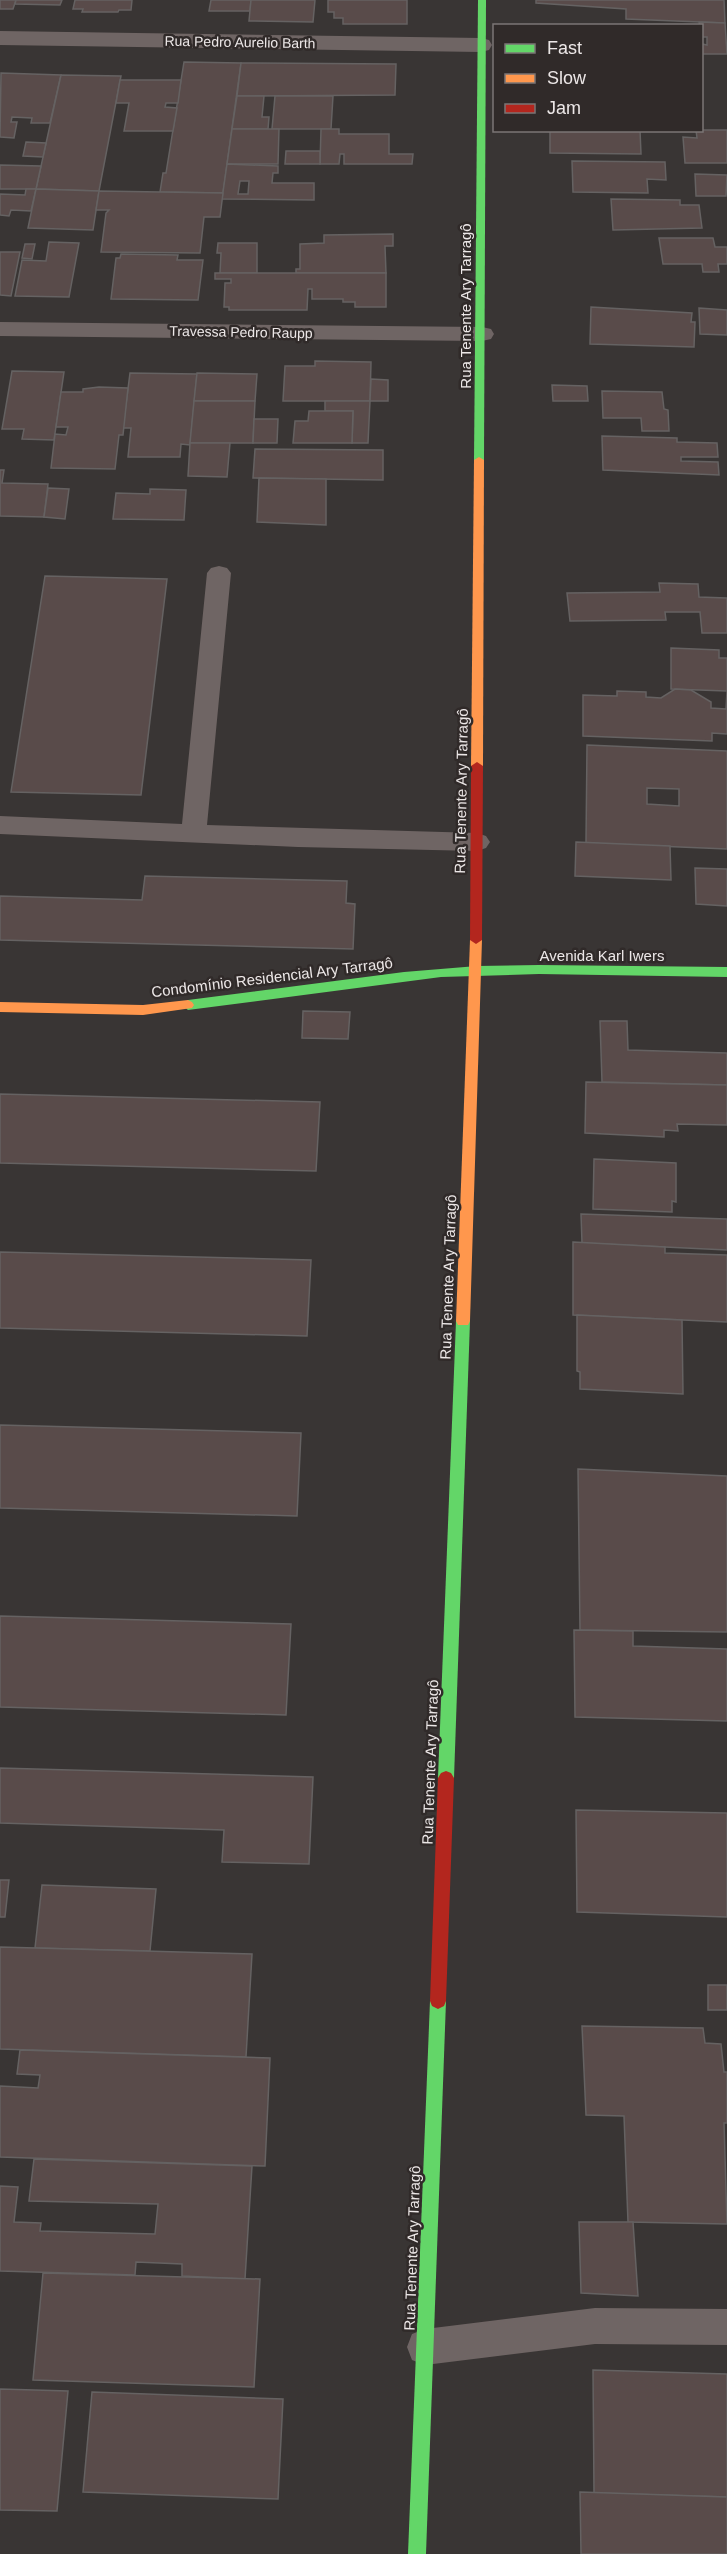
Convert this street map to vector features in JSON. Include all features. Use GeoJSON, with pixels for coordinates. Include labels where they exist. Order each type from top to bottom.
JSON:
{"type":"FeatureCollection","features":[{"type":"Feature","properties":{"kind":"main road","name":"Rua Tenente Ary Tarragô"},"geometry":{"type":"LineString","coordinates":[[417,2554],[476,971],[482,334],[482,0]]}},
{"type":"Feature","properties":{"kind":"main road","name":"Avenida Karl Iwers"},"geometry":{"type":"LineString","coordinates":[[476,971],[727,972]]}},
{"type":"Feature","properties":{"kind":"main road","name":"Condomínio Residencial Ary Tarragô"},"geometry":{"type":"LineString","coordinates":[[0,1007],[143,1010],[270,997],[362,981],[476,971]]}},
{"type":"Feature","properties":{"kind":"street","name":"Rua Pedro Aurelio Barth"},"geometry":{"type":"LineString","coordinates":[[0,38],[481,45]]}},
{"type":"Feature","properties":{"kind":"street","name":"Travessa Pedro Raupp"},"geometry":{"type":"LineString","coordinates":[[0,329],[482,334]]}},
{"type":"Feature","properties":{"kind":"lane"},"geometry":{"type":"LineString","coordinates":[[194,832],[219,573]]}},
{"type":"Feature","properties":{"kind":"lane"},"geometry":{"type":"LineString","coordinates":[[0,825],[194,832],[339,841],[477,842]]}},
{"type":"Feature","properties":{"kind":"lane"},"geometry":{"type":"LineString","coordinates":[[425,2347],[595,2326],[727,2328]]}},
{"type":"Feature","properties":{"kind":"building"},"geometry":{"type":"Polygon","coordinates":[[[0,0],[16,0],[13,9],[0,9],[0,0]]]}},
{"type":"Feature","properties":{"kind":"building"},"geometry":{"type":"Polygon","coordinates":[[[16,0],[62,0],[60,5],[15,4],[16,0]]]}},
{"type":"Feature","properties":{"kind":"building"},"geometry":{"type":"Polygon","coordinates":[[[75,0],[132,0],[131,10],[82,12],[83,9],[73,9],[75,0]]]}},
{"type":"Feature","properties":{"kind":"building"},"geometry":{"type":"Polygon","coordinates":[[[211,0],[251,0],[250,11],[209,11],[211,0]]]}},
{"type":"Feature","properties":{"kind":"building"},"geometry":{"type":"Polygon","coordinates":[[[251,0],[315,0],[313,22],[249,21],[251,0]]]}},
{"type":"Feature","properties":{"kind":"building"},"geometry":{"type":"Polygon","coordinates":[[[328,0],[407,0],[407,24],[343,24],[343,18],[334,18],[334,12],[328,12],[328,0]]]}},
{"type":"Feature","properties":{"kind":"building"},"geometry":{"type":"Polygon","coordinates":[[[536,0],[724,0],[725,23],[626,19],[626,9],[536,3],[536,0]]]}},
{"type":"Feature","properties":{"kind":"building"},"geometry":{"type":"Polygon","coordinates":[[[699,22],[725,23],[727,54],[703,54],[703,44],[707,45],[707,37],[703,37],[703,24],[699,22]]]}},
{"type":"Feature","properties":{"kind":"building"},"geometry":{"type":"Polygon","coordinates":[[[184,62],[241,63],[223,193],[160,192],[163,173],[166,173],[184,62]]]}},
{"type":"Feature","properties":{"kind":"building"},"geometry":{"type":"Polygon","coordinates":[[[241,63],[396,64],[395,95],[237,96],[241,63]]]}},
{"type":"Feature","properties":{"kind":"building"},"geometry":{"type":"Polygon","coordinates":[[[1,73],[61,75],[50,123],[31,123],[32,118],[12,117],[11,122],[17,122],[14,138],[0,137],[1,73]]]}},
{"type":"Feature","properties":{"kind":"building"},"geometry":{"type":"Polygon","coordinates":[[[61,75],[121,76],[99,191],[36,189],[61,75]]]}},
{"type":"Feature","properties":{"kind":"building"},"geometry":{"type":"Polygon","coordinates":[[[120,80],[181,80],[178,103],[166,103],[165,107],[177,108],[173,131],[124,131],[129,103],[116,103],[120,80]]]}},
{"type":"Feature","properties":{"kind":"building"},"geometry":{"type":"Polygon","coordinates":[[[237,96],[264,96],[262,117],[269,117],[268,129],[232,129],[237,96]]]}},
{"type":"Feature","properties":{"kind":"building"},"geometry":{"type":"Polygon","coordinates":[[[275,96],[333,96],[331,129],[272,129],[275,96]]]}},
{"type":"Feature","properties":{"kind":"building"},"geometry":{"type":"Polygon","coordinates":[[[232,129],[279,129],[278,164],[227,164],[232,129]]]}},
{"type":"Feature","properties":{"kind":"building"},"geometry":{"type":"Polygon","coordinates":[[[321,129],[339,129],[339,134],[389,134],[389,154],[413,154],[412,164],[344,164],[344,154],[340,154],[339,164],[320,164],[321,129]]]}},
{"type":"Feature","properties":{"kind":"building"},"geometry":{"type":"Polygon","coordinates":[[[703,130],[727,130],[727,163],[685,163],[683,137],[697,138],[696,132],[703,132],[703,130]]]}},
{"type":"Feature","properties":{"kind":"building"},"geometry":{"type":"Polygon","coordinates":[[[550,132],[640,132],[641,154],[550,153],[550,132]]]}},
{"type":"Feature","properties":{"kind":"building"},"geometry":{"type":"Polygon","coordinates":[[[26,142],[46,143],[43,157],[23,156],[26,142]]]}},
{"type":"Feature","properties":{"kind":"building"},"geometry":{"type":"Polygon","coordinates":[[[286,151],[320,151],[320,164],[285,164],[286,151]]]}},
{"type":"Feature","properties":{"kind":"building"},"geometry":{"type":"Polygon","coordinates":[[[572,161],[665,162],[666,180],[647,179],[648,193],[573,192],[572,161]]]}},
{"type":"Feature","properties":{"kind":"building"},"geometry":{"type":"Polygon","coordinates":[[[227,164],[278,166],[278,173],[273,173],[272,183],[314,183],[314,200],[222,199],[227,164]],[[240,181],[238,194],[248,194],[249,181],[240,181]]]}},
{"type":"Feature","properties":{"kind":"building"},"geometry":{"type":"Polygon","coordinates":[[[0,165],[41,166],[36,189],[0,189],[0,165]]]}},
{"type":"Feature","properties":{"kind":"building"},"geometry":{"type":"Polygon","coordinates":[[[695,174],[727,175],[726,196],[696,196],[695,174]]]}},
{"type":"Feature","properties":{"kind":"building"},"geometry":{"type":"Polygon","coordinates":[[[26,189],[36,189],[31,211],[11,210],[9,216],[0,215],[0,194],[25,195],[26,189]]]}},
{"type":"Feature","properties":{"kind":"building"},"geometry":{"type":"Polygon","coordinates":[[[36,189],[99,191],[93,230],[28,228],[36,189]]]}},
{"type":"Feature","properties":{"kind":"building"},"geometry":{"type":"Polygon","coordinates":[[[99,191],[223,193],[220,217],[204,217],[200,253],[101,252],[106,213],[109,210],[96,210],[99,191]]]}},
{"type":"Feature","properties":{"kind":"building"},"geometry":{"type":"Polygon","coordinates":[[[611,199],[680,200],[680,205],[699,205],[702,228],[613,230],[611,199]]]}},
{"type":"Feature","properties":{"kind":"building"},"geometry":{"type":"Polygon","coordinates":[[[393,234],[393,246],[385,246],[386,273],[296,273],[296,269],[300,269],[300,244],[324,243],[324,235],[393,234]]]}},
{"type":"Feature","properties":{"kind":"building"},"geometry":{"type":"Polygon","coordinates":[[[659,238],[713,238],[715,247],[727,247],[727,264],[718,264],[719,272],[703,272],[702,264],[663,264],[659,238]]]}},
{"type":"Feature","properties":{"kind":"building"},"geometry":{"type":"Polygon","coordinates":[[[49,242],[79,243],[69,297],[15,296],[22,260],[46,261],[49,242]]]}},
{"type":"Feature","properties":{"kind":"building"},"geometry":{"type":"Polygon","coordinates":[[[218,243],[257,243],[257,273],[220,273],[221,253],[217,253],[218,243]]]}},
{"type":"Feature","properties":{"kind":"building"},"geometry":{"type":"Polygon","coordinates":[[[25,244],[35,244],[32,259],[22,258],[25,244]]]}},
{"type":"Feature","properties":{"kind":"building"},"geometry":{"type":"Polygon","coordinates":[[[0,252],[20,252],[11,296],[0,295],[0,252]]]}},
{"type":"Feature","properties":{"kind":"building"},"geometry":{"type":"Polygon","coordinates":[[[121,254],[178,255],[177,260],[203,260],[198,300],[111,299],[116,258],[120,258],[121,254]]]}},
{"type":"Feature","properties":{"kind":"building"},"geometry":{"type":"Polygon","coordinates":[[[215,273],[386,273],[386,307],[355,307],[355,302],[343,302],[343,299],[312,299],[312,289],[308,289],[307,310],[229,310],[229,307],[224,307],[225,283],[231,283],[231,279],[215,279],[215,273]]]}},
{"type":"Feature","properties":{"kind":"building"},"geometry":{"type":"Polygon","coordinates":[[[591,307],[692,313],[691,322],[695,322],[694,347],[590,344],[591,307]]]}},
{"type":"Feature","properties":{"kind":"building"},"geometry":{"type":"Polygon","coordinates":[[[699,308],[727,310],[727,335],[700,334],[699,308]]]}},
{"type":"Feature","properties":{"kind":"building"},"geometry":{"type":"Polygon","coordinates":[[[315,361],[371,362],[370,401],[283,401],[285,366],[315,366],[315,361]]]}},
{"type":"Feature","properties":{"kind":"building"},"geometry":{"type":"Polygon","coordinates":[[[12,371],[64,372],[54,440],[22,439],[24,429],[2,429],[12,371]]]}},
{"type":"Feature","properties":{"kind":"building"},"geometry":{"type":"Polygon","coordinates":[[[130,373],[197,374],[190,445],[181,444],[180,457],[128,457],[131,428],[123,428],[130,373]]]}},
{"type":"Feature","properties":{"kind":"building"},"geometry":{"type":"Polygon","coordinates":[[[197,373],[257,374],[255,401],[194,401],[197,373]]]}},
{"type":"Feature","properties":{"kind":"building"},"geometry":{"type":"Polygon","coordinates":[[[371,379],[388,380],[388,401],[370,401],[371,379]]]}},
{"type":"Feature","properties":{"kind":"building"},"geometry":{"type":"Polygon","coordinates":[[[552,385],[587,386],[588,401],[553,401],[552,385]]]}},
{"type":"Feature","properties":{"kind":"building"},"geometry":{"type":"Polygon","coordinates":[[[128,388],[123,435],[119,435],[115,469],[51,468],[55,434],[66,435],[68,427],[56,427],[61,392],[83,392],[83,389],[128,388]]]}},
{"type":"Feature","properties":{"kind":"building"},"geometry":{"type":"Polygon","coordinates":[[[602,391],[662,392],[664,409],[668,410],[669,431],[642,431],[641,418],[603,418],[602,391]]]}},
{"type":"Feature","properties":{"kind":"building"},"geometry":{"type":"Polygon","coordinates":[[[194,401],[255,401],[253,443],[190,443],[194,401]]]}},
{"type":"Feature","properties":{"kind":"building"},"geometry":{"type":"Polygon","coordinates":[[[325,401],[370,401],[368,443],[352,443],[353,411],[325,411],[325,401]]]}},
{"type":"Feature","properties":{"kind":"building"},"geometry":{"type":"Polygon","coordinates":[[[309,411],[353,411],[352,443],[293,443],[295,421],[308,421],[309,411]]]}},
{"type":"Feature","properties":{"kind":"building"},"geometry":{"type":"Polygon","coordinates":[[[254,419],[278,419],[277,443],[253,443],[254,419]]]}},
{"type":"Feature","properties":{"kind":"building"},"geometry":{"type":"Polygon","coordinates":[[[602,436],[677,438],[677,442],[717,443],[718,457],[681,457],[681,461],[718,462],[719,475],[603,470],[602,436]]]}},
{"type":"Feature","properties":{"kind":"building"},"geometry":{"type":"Polygon","coordinates":[[[190,443],[230,443],[227,477],[188,476],[190,443]]]}},
{"type":"Feature","properties":{"kind":"building"},"geometry":{"type":"Polygon","coordinates":[[[255,449],[383,450],[383,480],[253,478],[255,449]]]}},
{"type":"Feature","properties":{"kind":"building"},"geometry":{"type":"Polygon","coordinates":[[[0,470],[4,470],[2,483],[48,484],[44,517],[0,516],[0,470]]]}},
{"type":"Feature","properties":{"kind":"building"},"geometry":{"type":"Polygon","coordinates":[[[259,478],[326,479],[326,525],[257,522],[259,478]]]}},
{"type":"Feature","properties":{"kind":"building"},"geometry":{"type":"Polygon","coordinates":[[[48,488],[69,489],[65,519],[44,517],[48,488]]]}},
{"type":"Feature","properties":{"kind":"building"},"geometry":{"type":"Polygon","coordinates":[[[150,489],[186,490],[184,520],[113,519],[116,493],[150,494],[150,489]]]}},
{"type":"Feature","properties":{"kind":"building"},"geometry":{"type":"Polygon","coordinates":[[[45,576],[167,579],[141,795],[11,792],[45,576]]]}},
{"type":"Feature","properties":{"kind":"building"},"geometry":{"type":"Polygon","coordinates":[[[659,583],[698,584],[699,597],[727,598],[727,633],[702,633],[700,612],[665,612],[666,620],[570,621],[567,593],[660,592],[659,583]]]}},
{"type":"Feature","properties":{"kind":"building"},"geometry":{"type":"Polygon","coordinates":[[[671,648],[719,650],[719,658],[727,658],[727,691],[671,689],[671,648]]]}},
{"type":"Feature","properties":{"kind":"building"},"geometry":{"type":"Polygon","coordinates":[[[675,689],[691,690],[711,702],[711,708],[726,709],[727,691],[727,734],[712,733],[712,741],[583,736],[583,695],[617,696],[617,691],[646,692],[646,697],[661,698],[675,689]]]}},
{"type":"Feature","properties":{"kind":"building"},"geometry":{"type":"Polygon","coordinates":[[[587,745],[727,751],[727,849],[586,843],[587,745]],[[647,788],[647,804],[679,806],[679,789],[647,788]]]}},
{"type":"Feature","properties":{"kind":"building"},"geometry":{"type":"Polygon","coordinates":[[[576,842],[670,846],[671,880],[575,876],[576,842]]]}},
{"type":"Feature","properties":{"kind":"building"},"geometry":{"type":"Polygon","coordinates":[[[695,868],[727,869],[727,906],[696,904],[695,868]]]}},
{"type":"Feature","properties":{"kind":"building"},"geometry":{"type":"Polygon","coordinates":[[[145,876],[347,881],[346,903],[355,904],[353,949],[0,940],[0,896],[142,900],[145,876]]]}},
{"type":"Feature","properties":{"kind":"building"},"geometry":{"type":"Polygon","coordinates":[[[303,1011],[350,1012],[348,1039],[302,1038],[303,1011]]]}},
{"type":"Feature","properties":{"kind":"building"},"geometry":{"type":"Polygon","coordinates":[[[600,1021],[627,1021],[628,1050],[727,1053],[727,1085],[602,1082],[600,1021]]]}},
{"type":"Feature","properties":{"kind":"building"},"geometry":{"type":"Polygon","coordinates":[[[586,1082],[727,1085],[727,1125],[677,1124],[678,1131],[664,1130],[664,1137],[585,1133],[586,1082]]]}},
{"type":"Feature","properties":{"kind":"building"},"geometry":{"type":"Polygon","coordinates":[[[0,1094],[320,1102],[316,1171],[0,1163],[0,1094]]]}},
{"type":"Feature","properties":{"kind":"building"},"geometry":{"type":"Polygon","coordinates":[[[594,1159],[676,1163],[676,1202],[672,1201],[672,1212],[593,1209],[594,1159]]]}},
{"type":"Feature","properties":{"kind":"building"},"geometry":{"type":"Polygon","coordinates":[[[581,1214],[727,1219],[727,1250],[582,1243],[581,1214]]]}},
{"type":"Feature","properties":{"kind":"building"},"geometry":{"type":"Polygon","coordinates":[[[573,1242],[665,1247],[665,1253],[727,1255],[727,1322],[573,1315],[573,1242]]]}},
{"type":"Feature","properties":{"kind":"building"},"geometry":{"type":"Polygon","coordinates":[[[0,1252],[311,1260],[307,1336],[0,1328],[0,1252]]]}},
{"type":"Feature","properties":{"kind":"building"},"geometry":{"type":"Polygon","coordinates":[[[577,1315],[682,1320],[683,1394],[580,1389],[580,1372],[577,1371],[577,1315]]]}},
{"type":"Feature","properties":{"kind":"building"},"geometry":{"type":"Polygon","coordinates":[[[0,1425],[301,1433],[297,1516],[0,1508],[0,1425]]]}},
{"type":"Feature","properties":{"kind":"building"},"geometry":{"type":"Polygon","coordinates":[[[578,1469],[727,1476],[727,1632],[580,1630],[578,1469]]]}},
{"type":"Feature","properties":{"kind":"building"},"geometry":{"type":"Polygon","coordinates":[[[0,1616],[291,1624],[286,1715],[0,1707],[0,1616]]]}},
{"type":"Feature","properties":{"kind":"building"},"geometry":{"type":"Polygon","coordinates":[[[574,1630],[633,1631],[633,1646],[727,1649],[727,1721],[575,1717],[574,1630]]]}},
{"type":"Feature","properties":{"kind":"building"},"geometry":{"type":"Polygon","coordinates":[[[0,1768],[313,1777],[309,1864],[222,1862],[224,1830],[0,1823],[0,1768]]]}},
{"type":"Feature","properties":{"kind":"building"},"geometry":{"type":"Polygon","coordinates":[[[576,1810],[727,1813],[727,1917],[577,1912],[576,1810]]]}},
{"type":"Feature","properties":{"kind":"building"},"geometry":{"type":"Polygon","coordinates":[[[0,1880],[9,1880],[5,1917],[0,1917],[0,1880]]]}},
{"type":"Feature","properties":{"kind":"building"},"geometry":{"type":"Polygon","coordinates":[[[42,1885],[156,1889],[150,1951],[35,1948],[42,1885]]]}},
{"type":"Feature","properties":{"kind":"building"},"geometry":{"type":"Polygon","coordinates":[[[0,1947],[252,1954],[246,2057],[0,2049],[0,1947]]]}},
{"type":"Feature","properties":{"kind":"building"},"geometry":{"type":"Polygon","coordinates":[[[708,1985],[727,1985],[727,2010],[708,2010],[708,1985]]]}},
{"type":"Feature","properties":{"kind":"building"},"geometry":{"type":"Polygon","coordinates":[[[582,2026],[703,2028],[705,2043],[721,2044],[724,2072],[727,2072],[727,2123],[724,2123],[727,2224],[628,2222],[624,2116],[586,2115],[582,2026]]]}},
{"type":"Feature","properties":{"kind":"building"},"geometry":{"type":"Polygon","coordinates":[[[20,2050],[270,2058],[265,2166],[0,2157],[0,2086],[38,2088],[40,2075],[17,2074],[20,2050]]]}},
{"type":"Feature","properties":{"kind":"building"},"geometry":{"type":"Polygon","coordinates":[[[34,2159],[252,2166],[245,2279],[182,2276],[182,2264],[136,2262],[135,2275],[0,2271],[0,2186],[18,2187],[14,2222],[41,2223],[40,2231],[155,2234],[158,2204],[29,2201],[34,2159]]]}},
{"type":"Feature","properties":{"kind":"building"},"geometry":{"type":"Polygon","coordinates":[[[579,2222],[633,2222],[638,2296],[581,2293],[579,2222]]]}},
{"type":"Feature","properties":{"kind":"building"},"geometry":{"type":"Polygon","coordinates":[[[43,2273],[260,2279],[254,2387],[33,2380],[43,2273]]]}},
{"type":"Feature","properties":{"kind":"building"},"geometry":{"type":"Polygon","coordinates":[[[593,2370],[727,2374],[727,2497],[594,2493],[593,2370]]]}},
{"type":"Feature","properties":{"kind":"building"},"geometry":{"type":"Polygon","coordinates":[[[0,2389],[68,2391],[57,2511],[0,2510],[0,2389]]]}},
{"type":"Feature","properties":{"kind":"building"},"geometry":{"type":"Polygon","coordinates":[[[92,2392],[283,2399],[278,2499],[83,2492],[92,2392]]]}},
{"type":"Feature","properties":{"kind":"building"},"geometry":{"type":"Polygon","coordinates":[[[580,2492],[727,2497],[727,2554],[581,2554],[580,2492]]]}},
{"type":"Feature","properties":{"kind":"traffic: fast"},"geometry":{"type":"LineString","coordinates":[[479,460],[482,0]]}},
{"type":"Feature","properties":{"kind":"traffic: fast"},"geometry":{"type":"LineString","coordinates":[[188,1005],[441,973],[539,970],[727,972]]}},
{"type":"Feature","properties":{"kind":"traffic: fast"},"geometry":{"type":"LineString","coordinates":[[446,1778],[463,1321]]}},
{"type":"Feature","properties":{"kind":"traffic: fast"},"geometry":{"type":"LineString","coordinates":[[417,2554],[438,2001]]}},
{"type":"Feature","properties":{"kind":"traffic: slow"},"geometry":{"type":"LineString","coordinates":[[477,766],[479,460]]}},
{"type":"Feature","properties":{"kind":"traffic: slow"},"geometry":{"type":"LineString","coordinates":[[463,1321],[476,940]]}},
{"type":"Feature","properties":{"kind":"traffic: slow"},"geometry":{"type":"LineString","coordinates":[[0,1007],[143,1010],[188,1005]]}},
{"type":"Feature","properties":{"kind":"traffic: jam"},"geometry":{"type":"LineString","coordinates":[[476,940],[477,766]]}},
{"type":"Feature","properties":{"kind":"traffic: jam"},"geometry":{"type":"LineString","coordinates":[[438,2001],[446,1778]]}}]}
